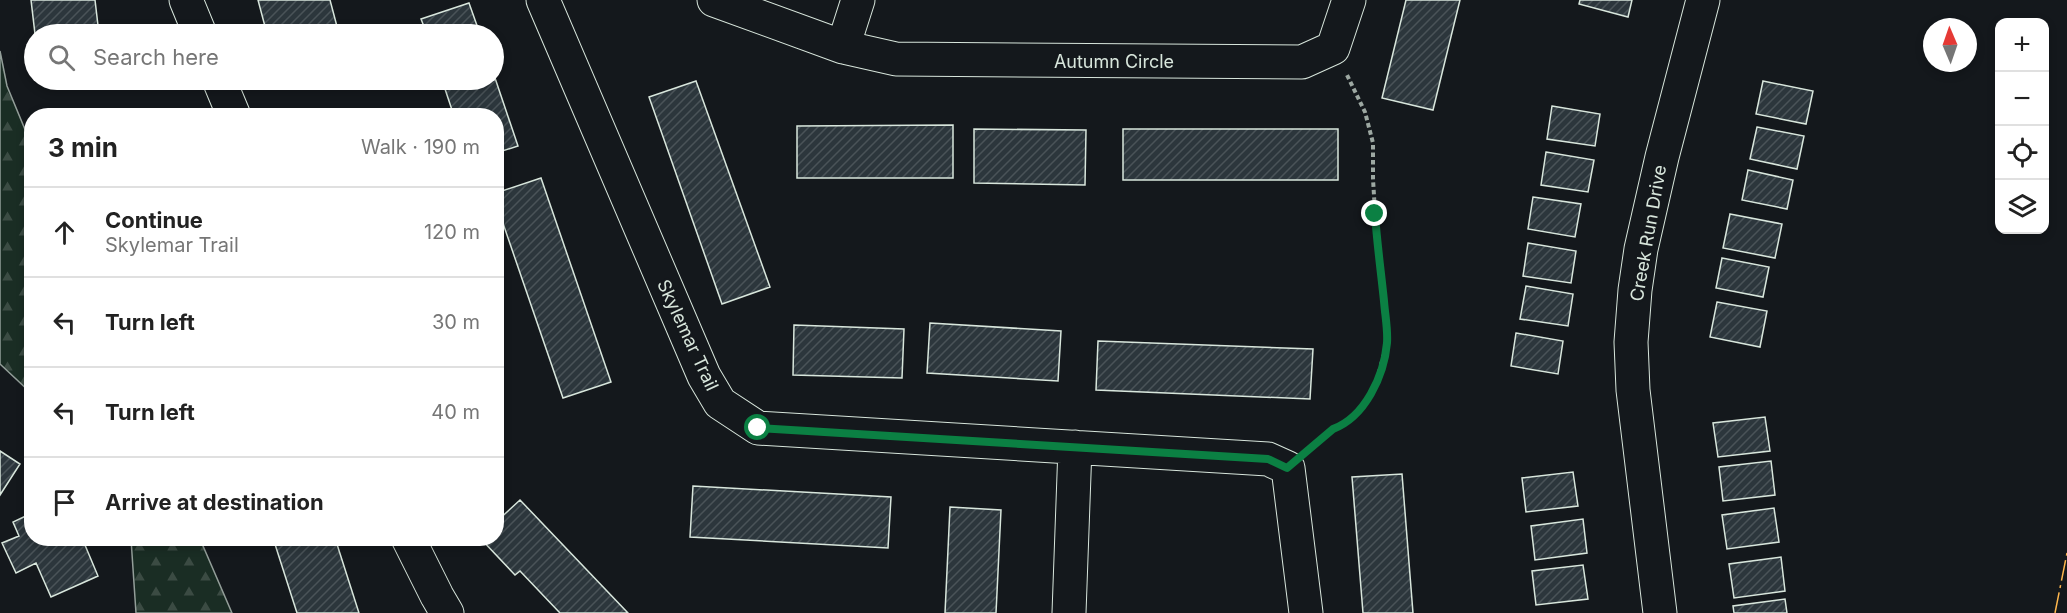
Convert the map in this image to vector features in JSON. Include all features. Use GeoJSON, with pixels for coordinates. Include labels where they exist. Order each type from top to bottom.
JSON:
{"type":"FeatureCollection","features":[{"type":"Feature","properties":{"kind":"street"},"geometry":{"type":"LineString","coordinates":[[186,0],[196,24]]}},
{"type":"Feature","properties":{"kind":"street","name":"Autumn Circle"},"geometry":{"type":"LineString","coordinates":[[714,0],[843,47],[896,59],[1302,62],[1332,48]]}},
{"type":"Feature","properties":{"kind":"street"},"geometry":{"type":"LineString","coordinates":[[843,47],[858,0]]}},
{"type":"Feature","properties":{"kind":"street"},"geometry":{"type":"LineString","coordinates":[[1332,48],[1349,0]]}},
{"type":"Feature","properties":{"kind":"street","name":"Creek Run Drive"},"geometry":{"type":"LineString","coordinates":[[1660,613],[1633,390],[1631,342],[1644,237],[1662,157],[1703,0]]}},
{"type":"Feature","properties":{"kind":"street","name":"Skylemar Trail"},"geometry":{"type":"LineString","coordinates":[[548,1],[704,375],[720,403],[758,428],[1268,459],[1287,468]]}},
{"type":"Feature","properties":{"kind":"street"},"geometry":{"type":"LineString","coordinates":[[223,90],[231,108]]}},
{"type":"Feature","properties":{"kind":"street"},"geometry":{"type":"LineString","coordinates":[[1070,613],[1075,447]]}},
{"type":"Feature","properties":{"kind":"street"},"geometry":{"type":"LineString","coordinates":[[1287,468],[1306,613]]}},
{"type":"Feature","properties":{"kind":"street"},"geometry":{"type":"LineString","coordinates":[[412,546],[447,613]]}},
{"type":"Feature","properties":{"kind":"path"},"geometry":{"type":"LineString","coordinates":[[1287,468],[1333,429],[1342,426],[1358,413],[1373,389],[1387,343],[1374,202],[1372,143],[1365,112],[1332,48]]}},
{"type":"Feature","properties":{"kind":"green space"},"geometry":{"type":"Polygon","coordinates":[[[0,51],[7,86],[24,127],[24,386],[0,364],[0,51]]]}},
{"type":"Feature","properties":{"kind":"green space"},"geometry":{"type":"Polygon","coordinates":[[[131,546],[203,546],[232,613],[136,613],[131,546]]]}},
{"type":"Feature","properties":{"kind":"building"},"geometry":{"type":"Polygon","coordinates":[[[31,0],[95,0],[98,24],[34,24],[31,0]]]}},
{"type":"Feature","properties":{"kind":"building"},"geometry":{"type":"Polygon","coordinates":[[[258,0],[330,0],[336,24],[264,24],[258,0]]]}},
{"type":"Feature","properties":{"kind":"building"},"geometry":{"type":"Polygon","coordinates":[[[1406,0],[1460,0],[1433,110],[1382,98],[1406,0]]]}},
{"type":"Feature","properties":{"kind":"building"},"geometry":{"type":"Polygon","coordinates":[[[1580,0],[1632,0],[1628,17],[1579,4],[1580,0]]]}},
{"type":"Feature","properties":{"kind":"building"},"geometry":{"type":"Polygon","coordinates":[[[469,3],[476,24],[423,24],[421,19],[469,3]]]}},
{"type":"Feature","properties":{"kind":"building"},"geometry":{"type":"Polygon","coordinates":[[[696,81],[770,287],[722,304],[649,97],[696,81]]]}},
{"type":"Feature","properties":{"kind":"building"},"geometry":{"type":"Polygon","coordinates":[[[1763,81],[1813,91],[1806,124],[1756,114],[1763,81]]]}},
{"type":"Feature","properties":{"kind":"building"},"geometry":{"type":"Polygon","coordinates":[[[445,90],[499,90],[518,146],[504,150],[504,108],[451,108],[445,90]]]}},
{"type":"Feature","properties":{"kind":"building"},"geometry":{"type":"Polygon","coordinates":[[[1552,106],[1600,114],[1595,146],[1547,139],[1552,106]]]}},
{"type":"Feature","properties":{"kind":"building"},"geometry":{"type":"Polygon","coordinates":[[[953,125],[953,178],[797,178],[797,126],[953,125]]]}},
{"type":"Feature","properties":{"kind":"building"},"geometry":{"type":"Polygon","coordinates":[[[1757,127],[1804,136],[1797,169],[1750,159],[1757,127]]]}},
{"type":"Feature","properties":{"kind":"building"},"geometry":{"type":"Polygon","coordinates":[[[974,129],[1086,130],[1085,185],[974,183],[974,129]]]}},
{"type":"Feature","properties":{"kind":"building"},"geometry":{"type":"Polygon","coordinates":[[[1123,129],[1338,129],[1338,180],[1123,180],[1123,129]]]}},
{"type":"Feature","properties":{"kind":"building"},"geometry":{"type":"Polygon","coordinates":[[[1546,152],[1594,160],[1588,192],[1541,185],[1546,152]]]}},
{"type":"Feature","properties":{"kind":"building"},"geometry":{"type":"Polygon","coordinates":[[[1748,170],[1793,180],[1787,209],[1742,200],[1748,170]]]}},
{"type":"Feature","properties":{"kind":"building"},"geometry":{"type":"Polygon","coordinates":[[[541,178],[611,382],[563,398],[504,226],[504,190],[541,178]]]}},
{"type":"Feature","properties":{"kind":"building"},"geometry":{"type":"Polygon","coordinates":[[[1533,197],[1581,204],[1575,237],[1528,229],[1533,197]]]}},
{"type":"Feature","properties":{"kind":"building"},"geometry":{"type":"Polygon","coordinates":[[[1730,214],[1782,224],[1775,258],[1723,248],[1730,214]]]}},
{"type":"Feature","properties":{"kind":"building"},"geometry":{"type":"Polygon","coordinates":[[[1528,243],[1576,251],[1571,283],[1523,276],[1528,243]]]}},
{"type":"Feature","properties":{"kind":"building"},"geometry":{"type":"Polygon","coordinates":[[[1722,258],[1769,267],[1763,297],[1716,288],[1722,258]]]}},
{"type":"Feature","properties":{"kind":"building"},"geometry":{"type":"Polygon","coordinates":[[[1526,286],[1573,294],[1568,326],[1520,319],[1526,286]]]}},
{"type":"Feature","properties":{"kind":"building"},"geometry":{"type":"Polygon","coordinates":[[[1717,302],[1767,311],[1760,347],[1710,337],[1717,302]]]}},
{"type":"Feature","properties":{"kind":"building"},"geometry":{"type":"Polygon","coordinates":[[[930,323],[1061,331],[1058,381],[927,373],[930,323]]]}},
{"type":"Feature","properties":{"kind":"building"},"geometry":{"type":"Polygon","coordinates":[[[794,325],[904,329],[902,378],[793,375],[794,325]]]}},
{"type":"Feature","properties":{"kind":"building"},"geometry":{"type":"Polygon","coordinates":[[[1516,333],[1563,341],[1558,374],[1511,366],[1516,333]]]}},
{"type":"Feature","properties":{"kind":"building"},"geometry":{"type":"Polygon","coordinates":[[[1098,341],[1313,349],[1310,399],[1096,390],[1098,341]]]}},
{"type":"Feature","properties":{"kind":"building"},"geometry":{"type":"Polygon","coordinates":[[[1765,417],[1770,451],[1718,457],[1713,423],[1765,417]]]}},
{"type":"Feature","properties":{"kind":"building"},"geometry":{"type":"Polygon","coordinates":[[[0,451],[20,464],[0,495],[0,451]]]}},
{"type":"Feature","properties":{"kind":"building"},"geometry":{"type":"Polygon","coordinates":[[[1771,461],[1775,495],[1723,501],[1719,467],[1771,461]]]}},
{"type":"Feature","properties":{"kind":"building"},"geometry":{"type":"Polygon","coordinates":[[[1573,472],[1578,506],[1526,512],[1522,478],[1573,472]]]}},
{"type":"Feature","properties":{"kind":"building"},"geometry":{"type":"Polygon","coordinates":[[[1402,474],[1413,613],[1363,613],[1352,477],[1402,474]]]}},
{"type":"Feature","properties":{"kind":"building"},"geometry":{"type":"Polygon","coordinates":[[[693,486],[891,497],[888,548],[690,537],[693,486]]]}},
{"type":"Feature","properties":{"kind":"building"},"geometry":{"type":"Polygon","coordinates":[[[520,500],[628,613],[560,613],[520,571],[515,575],[488,546],[504,546],[504,515],[520,500]]]}},
{"type":"Feature","properties":{"kind":"building"},"geometry":{"type":"Polygon","coordinates":[[[950,507],[1001,510],[996,613],[945,613],[950,507]]]}},
{"type":"Feature","properties":{"kind":"building"},"geometry":{"type":"Polygon","coordinates":[[[1774,508],[1779,542],[1727,549],[1722,515],[1774,508]]]}},
{"type":"Feature","properties":{"kind":"building"},"geometry":{"type":"Polygon","coordinates":[[[24,517],[24,546],[85,546],[98,576],[51,597],[36,563],[16,573],[2,543],[19,536],[13,522],[24,517]]]}},
{"type":"Feature","properties":{"kind":"building"},"geometry":{"type":"Polygon","coordinates":[[[1583,519],[1587,553],[1535,560],[1531,526],[1583,519]]]}},
{"type":"Feature","properties":{"kind":"building"},"geometry":{"type":"Polygon","coordinates":[[[276,546],[338,546],[359,613],[297,613],[276,546]]]}},
{"type":"Feature","properties":{"kind":"building"},"geometry":{"type":"Polygon","coordinates":[[[1781,557],[1785,591],[1734,598],[1729,564],[1781,557]]]}},
{"type":"Feature","properties":{"kind":"building"},"geometry":{"type":"Polygon","coordinates":[[[1583,565],[1588,599],[1536,605],[1532,571],[1583,565]]]}},
{"type":"Feature","properties":{"kind":"building"},"geometry":{"type":"Polygon","coordinates":[[[1785,599],[1787,613],[1734,613],[1733,606],[1785,599]]]}},
{"type":"Feature","properties":{"kind":"power"},"geometry":{"type":"LineString","coordinates":[[2055,613],[2067,553]]}},
{"type":"Feature","properties":{"kind":"route"},"geometry":{"type":"LineString","coordinates":[[758,428],[1268,459],[1287,468],[1333,429],[1342,426],[1358,413],[1369,398],[1377,380],[1387,343],[1375,214]]}}]}
